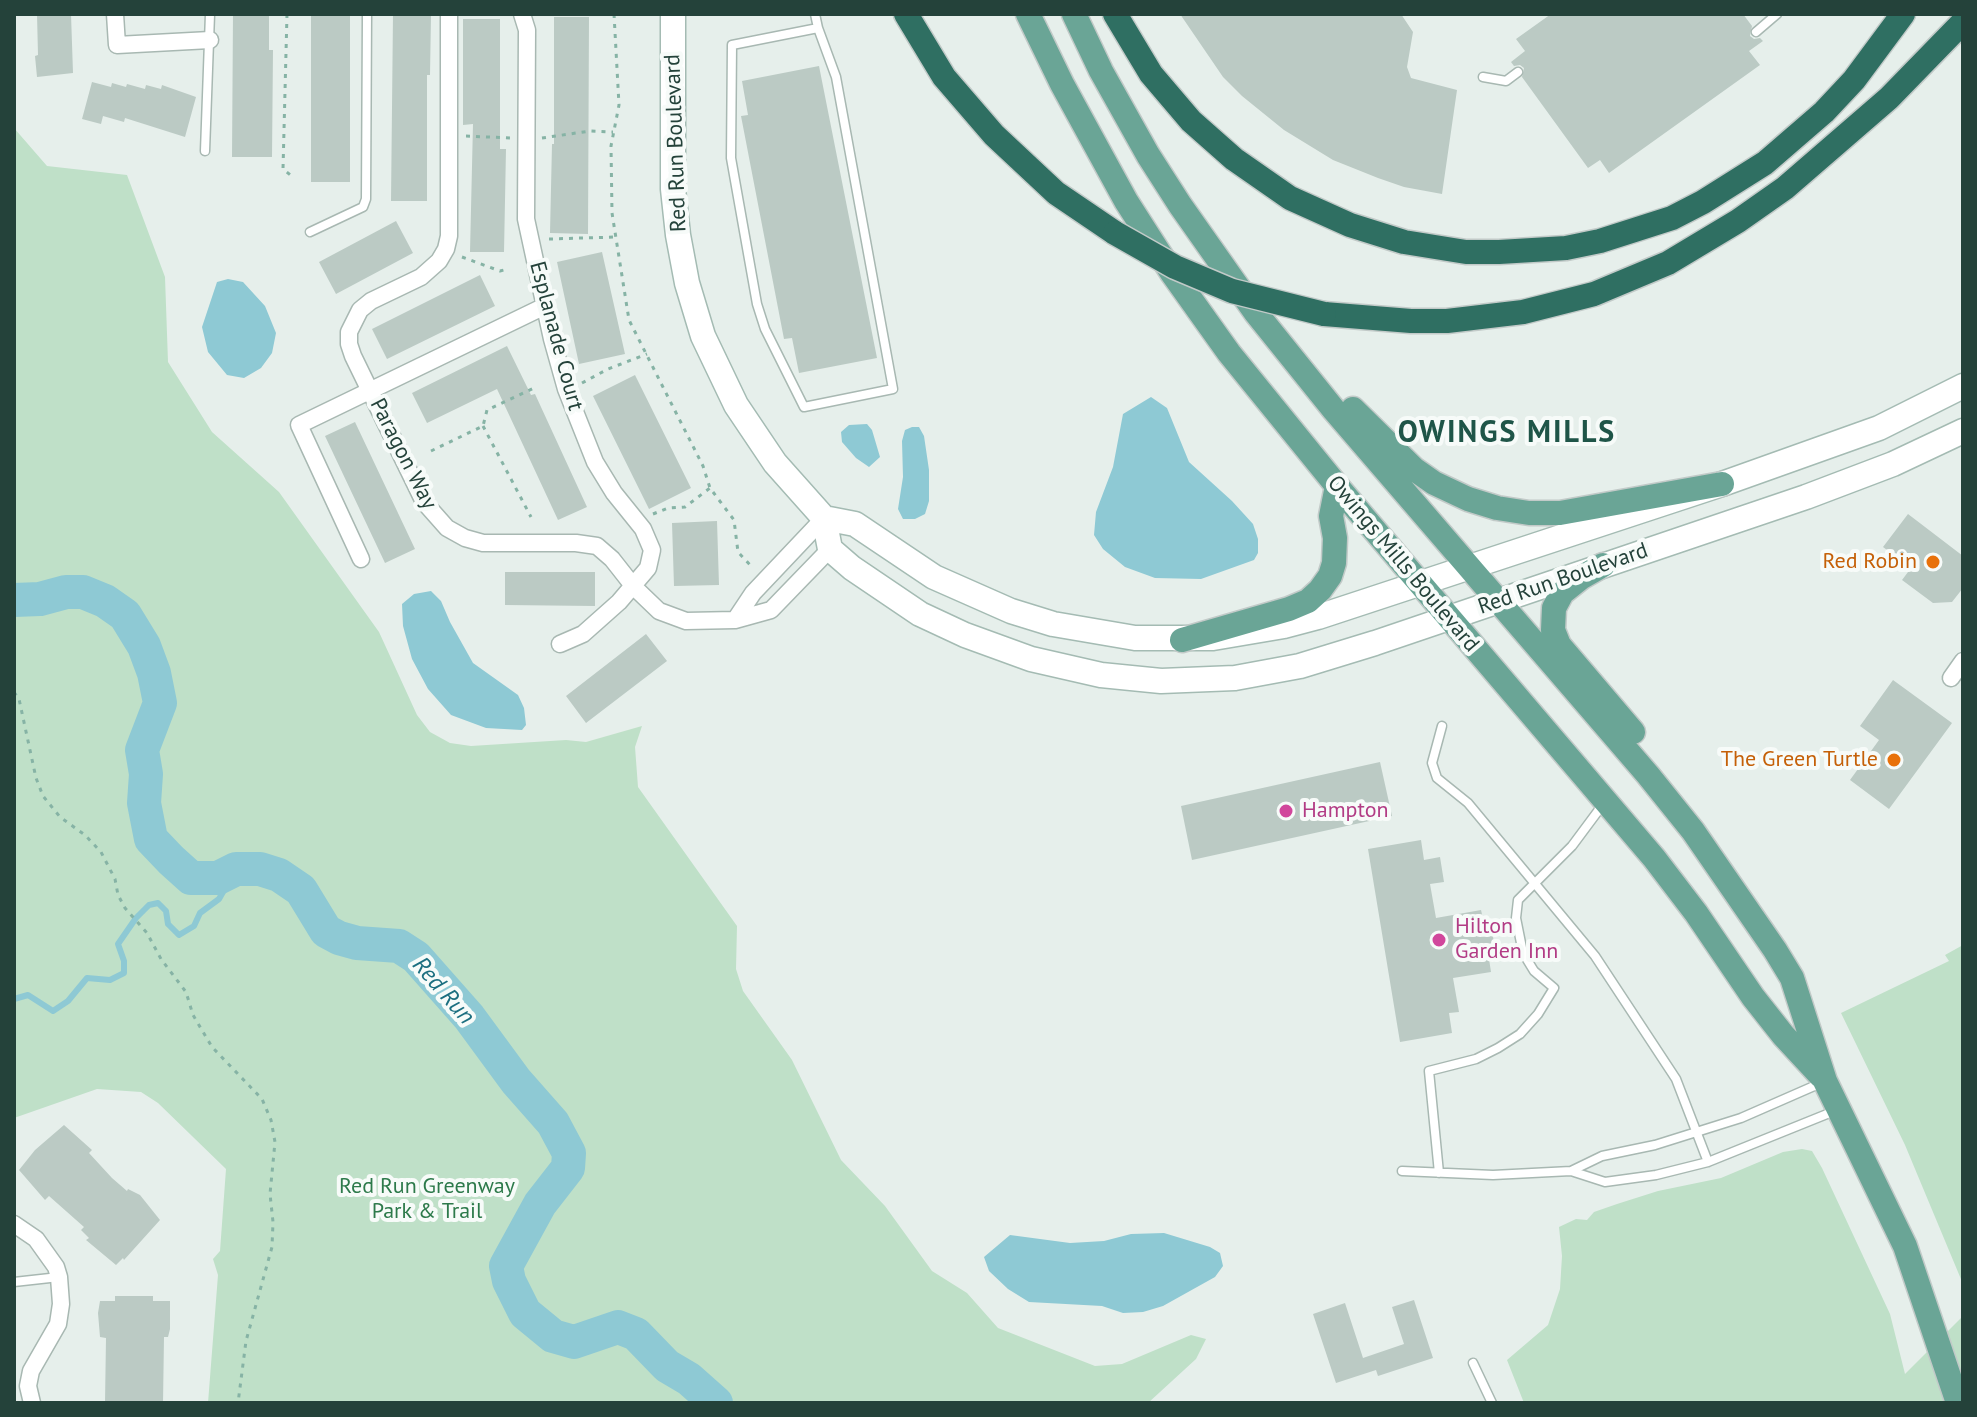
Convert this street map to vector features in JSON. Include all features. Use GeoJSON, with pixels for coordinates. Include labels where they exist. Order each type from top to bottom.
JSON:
{"type":"FeatureCollection","features":[{"type":"Feature","properties":{"kind":"highway"},"geometry":{"type":"LineString","coordinates":[[906,14],[944,77],[994,135],[1056,193],[1115,233],[1175,267],[1232,291],[1324,314],[1411,321],[1447,321],[1558,305],[1594,294],[1655,268],[1707,241],[1785,188],[1889,98],[1963,22]]}},
{"type":"Feature","properties":{"kind":"highway"},"geometry":{"type":"LineString","coordinates":[[1115,14],[1151,74],[1191,121],[1234,159],[1290,198],[1350,225],[1404,242],[1455,251],[1499,252],[1566,248],[1600,241],[1672,218],[1703,202],[1765,163],[1824,112],[1854,80],[1903,14]]}},
{"type":"Feature","properties":{"kind":"main road","name":"Red Run Boulevard"},"geometry":{"type":"LineString","coordinates":[[673,14],[674,200],[682,257],[694,308],[712,358],[747,425],[781,471],[824,518],[855,524],[934,577],[1011,611],[1094,632],[1182,640],[1284,626],[1722,484],[1879,428],[1963,386]]}},
{"type":"Feature","properties":{"kind":"main road","name":"Owings Mills Boulevard"},"geometry":{"type":"LineString","coordinates":[[1028,14],[1091,140],[1126,201],[1172,273],[1252,383],[1419,584],[1607,801],[1696,913],[1783,1035],[1825,1081]]}},
{"type":"Feature","properties":{"kind":"main road","name":"Owings Mills Boulevard"},"geometry":{"type":"LineString","coordinates":[[1074,14],[1101,71],[1148,155],[1219,262],[1293,360],[1648,775],[1693,831],[1775,950],[1792,978],[1825,1081],[1905,1246],[1958,1403]]}},
{"type":"Feature","properties":{"kind":"main road"},"geometry":{"type":"LineString","coordinates":[[1293,360],[1343,398],[1414,469],[1434,483],[1468,499],[1497,508],[1529,513],[1560,513],[1722,484]]}},
{"type":"Feature","properties":{"kind":"main road","name":"Red Run Boulevard"},"geometry":{"type":"LineString","coordinates":[[830,549],[898,601],[965,635],[1031,659],[1112,676],[1187,681],[1266,674],[1333,657],[1852,480],[1963,431]]}},
{"type":"Feature","properties":{"kind":"main road"},"geometry":{"type":"LineString","coordinates":[[1182,640],[1289,609],[1308,601],[1320,590],[1330,576],[1336,552],[1331,516],[1337,486]]}},
{"type":"Feature","properties":{"kind":"main road"},"geometry":{"type":"LineString","coordinates":[[824,518],[830,549]]}},
{"type":"Feature","properties":{"kind":"main road"},"geometry":{"type":"LineString","coordinates":[[1603,565],[1562,593],[1553,615],[1555,638],[1711,831],[1761,910],[1775,950]]}},
{"type":"Feature","properties":{"kind":"street"},"geometry":{"type":"LineString","coordinates":[[115,14],[117,45],[210,40]]}},
{"type":"Feature","properties":{"kind":"street","name":"Paragon Way"},"geometry":{"type":"LineString","coordinates":[[449,14],[449,236],[446,249],[431,271],[371,301],[353,321],[349,344],[370,390],[424,502],[447,528],[483,543],[576,543],[597,546],[659,611],[671,617],[703,622],[735,620]]}},
{"type":"Feature","properties":{"kind":"street","name":"Esplanade Court"},"geometry":{"type":"LineString","coordinates":[[522,14],[527,30],[526,219],[559,366],[595,462],[650,541],[652,560],[634,587],[595,625],[560,644]]}},
{"type":"Feature","properties":{"kind":"street","name":"Paragon Way"},"geometry":{"type":"LineString","coordinates":[[361,559],[299,425],[545,306]]}},
{"type":"Feature","properties":{"kind":"street"},"geometry":{"type":"LineString","coordinates":[[735,620],[753,593],[824,518]]}},
{"type":"Feature","properties":{"kind":"street"},"geometry":{"type":"LineString","coordinates":[[735,620],[771,610],[830,549]]}},
{"type":"Feature","properties":{"kind":"street"},"geometry":{"type":"LineString","coordinates":[[1951,678],[1963,661]]}},
{"type":"Feature","properties":{"kind":"street"},"geometry":{"type":"LineString","coordinates":[[14,1224],[36,1239],[56,1267],[59,1277],[61,1304],[58,1324],[31,1371],[28,1386],[32,1403]]}},
{"type":"Feature","properties":{"kind":"lane"},"geometry":{"type":"LineString","coordinates":[[205,151],[210,14]]}},
{"type":"Feature","properties":{"kind":"lane"},"geometry":{"type":"LineString","coordinates":[[310,232],[363,207],[366,199],[367,14]]}},
{"type":"Feature","properties":{"kind":"lane"},"geometry":{"type":"LineString","coordinates":[[815,14],[836,77],[893,389],[804,407],[765,329],[757,304],[731,158],[732,45],[818,28]]}},
{"type":"Feature","properties":{"kind":"lane"},"geometry":{"type":"LineString","coordinates":[[1756,32],[1777,14]]}},
{"type":"Feature","properties":{"kind":"lane"},"geometry":{"type":"LineString","coordinates":[[1483,77],[1506,81],[1518,72]]}},
{"type":"Feature","properties":{"kind":"lane"},"geometry":{"type":"LineString","coordinates":[[1442,726],[1432,763],[1437,778],[1468,803],[1604,968],[1676,1079],[1708,1162]]}},
{"type":"Feature","properties":{"kind":"lane"},"geometry":{"type":"LineString","coordinates":[[1439,1173],[1429,1071],[1476,1059],[1520,1034],[1538,1014],[1554,988],[1534,971],[1523,953],[1518,936],[1518,900],[1572,846],[1607,801]]}},
{"type":"Feature","properties":{"kind":"lane"},"geometry":{"type":"LineString","coordinates":[[1402,1171],[1522,1175],[1571,1171],[1602,1156],[1699,1133],[1770,1107],[1825,1081]]}},
{"type":"Feature","properties":{"kind":"lane"},"geometry":{"type":"LineString","coordinates":[[1571,1171],[1605,1182],[1656,1175],[1708,1162],[1840,1109]]}},
{"type":"Feature","properties":{"kind":"lane"},"geometry":{"type":"LineString","coordinates":[[14,1282],[59,1277]]}},
{"type":"Feature","properties":{"kind":"lane"},"geometry":{"type":"LineString","coordinates":[[1473,1363],[1492,1403]]}},
{"type":"Feature","properties":{"kind":"path"},"geometry":{"type":"LineString","coordinates":[[287,14],[283,169],[294,178]]}},
{"type":"Feature","properties":{"kind":"path"},"geometry":{"type":"LineString","coordinates":[[614,14],[619,105],[613,132],[612,213],[629,320],[703,466],[710,488],[734,520],[738,552],[758,572]]}},
{"type":"Feature","properties":{"kind":"path"},"geometry":{"type":"LineString","coordinates":[[534,138],[590,131],[613,132]]}},
{"type":"Feature","properties":{"kind":"path"},"geometry":{"type":"LineString","coordinates":[[458,136],[514,138]]}},
{"type":"Feature","properties":{"kind":"path"},"geometry":{"type":"LineString","coordinates":[[538,239],[616,237]]}},
{"type":"Feature","properties":{"kind":"path"},"geometry":{"type":"LineString","coordinates":[[462,257],[500,271],[508,269]]}},
{"type":"Feature","properties":{"kind":"path"},"geometry":{"type":"LineString","coordinates":[[575,387],[647,354]]}},
{"type":"Feature","properties":{"kind":"path"},"geometry":{"type":"LineString","coordinates":[[531,517],[483,426],[487,410],[536,387]]}},
{"type":"Feature","properties":{"kind":"path"},"geometry":{"type":"LineString","coordinates":[[431,451],[483,426]]}},
{"type":"Feature","properties":{"kind":"path"},"geometry":{"type":"LineString","coordinates":[[647,518],[668,508],[685,507],[710,488]]}},
{"type":"Feature","properties":{"kind":"path"},"geometry":{"type":"LineString","coordinates":[[14,692],[19,699],[36,778],[43,796],[60,817],[85,835],[101,852],[125,908],[147,933],[161,959],[186,992],[193,1015],[212,1047],[262,1099],[271,1120],[275,1142],[270,1194],[272,1247],[246,1341],[238,1403]]}},
{"type":"Feature","properties":{"kind":"green space","name":"Red Run Greenway Park & Trail"},"geometry":{"type":"Polygon","coordinates":[[[14,128],[47,166],[127,175],[165,277],[168,362],[212,432],[279,492],[379,632],[417,715],[430,732],[450,743],[471,746],[566,740],[586,742],[642,726],[635,747],[638,787],[737,926],[736,969],[743,991],[792,1060],[841,1160],[885,1206],[932,1271],[967,1293],[998,1328],[1095,1366],[1122,1364],[1191,1335],[1206,1339],[1196,1359],[1148,1403],[208,1403],[218,1275],[213,1259],[220,1251],[226,1169],[158,1103],[141,1092],[97,1089],[14,1118],[14,128]]]}},
{"type":"Feature","properties":{"kind":"green space"},"geometry":{"type":"Polygon","coordinates":[[[1963,945],[1963,1284],[1905,1145],[1841,1013],[1949,961],[1945,955],[1963,945]]]}},
{"type":"Feature","properties":{"kind":"green space"},"geometry":{"type":"Polygon","coordinates":[[[1812,1151],[1822,1168],[1890,1314],[1905,1374],[1963,1316],[1963,1403],[1524,1403],[1507,1360],[1548,1325],[1560,1289],[1562,1256],[1559,1227],[1576,1219],[1587,1220],[1594,1212],[1617,1204],[1658,1191],[1721,1178],[1783,1152],[1812,1151]]]}},
{"type":"Feature","properties":{"kind":"water"},"geometry":{"type":"Polygon","coordinates":[[[228,279],[243,282],[265,306],[276,333],[272,353],[261,368],[244,378],[227,375],[208,352],[202,327],[217,282],[228,279]]]}},
{"type":"Feature","properties":{"kind":"water"},"geometry":{"type":"Polygon","coordinates":[[[1151,397],[1167,408],[1189,462],[1253,524],[1258,539],[1258,553],[1254,560],[1201,579],[1155,578],[1125,567],[1103,549],[1094,535],[1096,512],[1113,467],[1123,414],[1151,397]]]}},
{"type":"Feature","properties":{"kind":"water"},"geometry":{"type":"Polygon","coordinates":[[[867,424],[872,430],[880,457],[869,467],[842,442],[841,432],[849,425],[867,424]]]}},
{"type":"Feature","properties":{"kind":"water"},"geometry":{"type":"Polygon","coordinates":[[[919,427],[924,436],[929,501],[925,514],[915,519],[903,519],[898,509],[903,477],[902,441],[905,430],[919,427]]]}},
{"type":"Feature","properties":{"kind":"water"},"geometry":{"type":"Polygon","coordinates":[[[431,591],[441,601],[473,663],[518,695],[524,708],[526,725],[522,730],[486,728],[451,715],[428,689],[412,659],[403,626],[402,604],[414,594],[431,591]]]}},
{"type":"Feature","properties":{"kind":"water"},"geometry":{"type":"Polygon","coordinates":[[[1164,1233],[1210,1247],[1220,1253],[1223,1266],[1215,1277],[1163,1306],[1143,1312],[1123,1313],[1102,1306],[1029,1302],[1008,1289],[989,1271],[984,1257],[1010,1235],[1070,1243],[1104,1241],[1131,1234],[1164,1233]]]}},
{"type":"Feature","properties":{"kind":"building"},"geometry":{"type":"Polygon","coordinates":[[[37,14],[71,14],[73,73],[37,77],[37,14]]]}},
{"type":"Feature","properties":{"kind":"building"},"geometry":{"type":"Polygon","coordinates":[[[233,14],[269,14],[269,50],[273,50],[272,157],[232,157],[233,14]]]}},
{"type":"Feature","properties":{"kind":"building"},"geometry":{"type":"Polygon","coordinates":[[[311,14],[350,14],[350,182],[311,182],[311,14]]]}},
{"type":"Feature","properties":{"kind":"building"},"geometry":{"type":"Polygon","coordinates":[[[393,14],[431,14],[430,75],[427,75],[427,201],[391,201],[393,14]]]}},
{"type":"Feature","properties":{"kind":"building"},"geometry":{"type":"Polygon","coordinates":[[[1180,14],[1401,14],[1413,32],[1407,67],[1411,78],[1457,90],[1442,194],[1404,187],[1333,160],[1284,130],[1223,77],[1180,14]]]}},
{"type":"Feature","properties":{"kind":"building"},"geometry":{"type":"Polygon","coordinates":[[[1551,14],[1743,14],[1752,26],[1750,36],[1763,41],[1749,51],[1760,65],[1609,173],[1600,160],[1588,168],[1522,77],[1524,68],[1511,62],[1525,51],[1516,39],[1551,14]]]}},
{"type":"Feature","properties":{"kind":"building"},"geometry":{"type":"Polygon","coordinates":[[[554,17],[589,17],[588,234],[550,233],[554,17]]]}},
{"type":"Feature","properties":{"kind":"building"},"geometry":{"type":"Polygon","coordinates":[[[463,19],[500,19],[500,149],[506,149],[504,252],[470,252],[473,124],[463,125],[463,19]]]}},
{"type":"Feature","properties":{"kind":"building"},"geometry":{"type":"Polygon","coordinates":[[[819,66],[877,358],[799,373],[792,338],[784,339],[741,116],[748,115],[742,81],[819,66]]]}},
{"type":"Feature","properties":{"kind":"building"},"geometry":{"type":"Polygon","coordinates":[[[92,82],[111,87],[112,83],[126,87],[127,84],[145,89],[146,85],[161,89],[162,85],[196,97],[185,137],[125,118],[124,122],[103,116],[101,124],[82,119],[92,82]]]}},
{"type":"Feature","properties":{"kind":"building"},"geometry":{"type":"Polygon","coordinates":[[[396,221],[413,253],[336,294],[319,262],[396,221]]]}},
{"type":"Feature","properties":{"kind":"building"},"geometry":{"type":"Polygon","coordinates":[[[602,252],[625,354],[579,364],[557,262],[602,252]]]}},
{"type":"Feature","properties":{"kind":"building"},"geometry":{"type":"Polygon","coordinates":[[[480,275],[495,306],[387,359],[372,329],[480,275]]]}},
{"type":"Feature","properties":{"kind":"building"},"geometry":{"type":"Polygon","coordinates":[[[507,346],[531,395],[535,394],[587,507],[558,520],[497,389],[427,423],[412,393],[507,346]]]}},
{"type":"Feature","properties":{"kind":"building"},"geometry":{"type":"Polygon","coordinates":[[[635,375],[691,488],[649,509],[593,396],[635,375]]]}},
{"type":"Feature","properties":{"kind":"building"},"geometry":{"type":"Polygon","coordinates":[[[355,422],[415,549],[385,563],[325,436],[355,422]]]}},
{"type":"Feature","properties":{"kind":"building","name":"Red Robin"},"geometry":{"type":"Polygon","coordinates":[[[1908,514],[1963,556],[1963,588],[1952,602],[1933,603],[1902,580],[1911,568],[1883,547],[1908,514]]]}},
{"type":"Feature","properties":{"kind":"building"},"geometry":{"type":"Polygon","coordinates":[[[717,521],[719,585],[674,586],[672,523],[717,521]]]}},
{"type":"Feature","properties":{"kind":"building"},"geometry":{"type":"Polygon","coordinates":[[[505,572],[595,572],[595,606],[505,605],[505,572]]]}},
{"type":"Feature","properties":{"kind":"building"},"geometry":{"type":"Polygon","coordinates":[[[646,634],[667,661],[586,723],[566,696],[646,634]]]}},
{"type":"Feature","properties":{"kind":"building","name":"The Green Turtle"},"geometry":{"type":"Polygon","coordinates":[[[1893,680],[1952,723],[1889,809],[1850,780],[1879,740],[1860,726],[1893,680]]]}},
{"type":"Feature","properties":{"kind":"building","name":"Hampton"},"geometry":{"type":"Polygon","coordinates":[[[1380,762],[1392,816],[1192,860],[1181,806],[1380,762]]]}},
{"type":"Feature","properties":{"kind":"building","name":"Hilton Garden Inn"},"geometry":{"type":"Polygon","coordinates":[[[1421,840],[1424,860],[1440,857],[1444,882],[1430,884],[1436,918],[1481,910],[1484,923],[1490,921],[1497,958],[1489,959],[1491,972],[1453,978],[1459,1012],[1449,1013],[1452,1033],[1400,1042],[1368,849],[1421,840]]]}},
{"type":"Feature","properties":{"kind":"building"},"geometry":{"type":"Polygon","coordinates":[[[64,1125],[92,1150],[89,1153],[112,1178],[127,1191],[140,1195],[160,1220],[116,1265],[86,1240],[89,1238],[81,1230],[84,1227],[49,1196],[45,1200],[19,1170],[35,1150],[64,1125]]]}},
{"type":"Feature","properties":{"kind":"building"},"geometry":{"type":"Polygon","coordinates":[[[115,1296],[153,1296],[153,1301],[170,1301],[170,1329],[168,1337],[164,1337],[163,1403],[105,1403],[106,1338],[100,1337],[98,1313],[100,1301],[115,1301],[115,1296]]]}},
{"type":"Feature","properties":{"kind":"building"},"geometry":{"type":"Polygon","coordinates":[[[1414,1300],[1433,1358],[1378,1376],[1376,1370],[1336,1383],[1313,1314],[1345,1303],[1363,1358],[1404,1344],[1392,1307],[1414,1300]]]}},
{"type":"Feature","properties":{"kind":"waterway","name":"Red Run"},"geometry":{"type":"LineString","coordinates":[[14,600],[83,592],[105,601],[125,615],[144,646],[160,703],[142,750],[146,774],[144,803],[151,839],[171,860],[191,878],[218,878],[236,869],[260,869],[279,875],[301,890],[326,931],[357,943],[399,946],[416,957],[469,1017],[516,1081],[553,1123],[569,1153],[568,1168],[540,1204],[506,1266],[509,1281],[525,1313],[553,1336],[574,1342],[618,1327],[636,1334],[667,1366],[689,1379],[716,1403]]}},
{"type":"Feature","properties":{"kind":"waterway"},"geometry":{"type":"LineString","coordinates":[[14,999],[28,995],[53,1011],[68,1001],[87,978],[110,980],[124,973],[124,961],[118,944],[149,905],[158,903],[166,911],[168,924],[179,935],[194,926],[200,913],[219,899],[236,869]]}},
{"type":"Feature","properties":{"kind":"place","name":"Red Robin"},"geometry":{"type":"Point","coordinates":[1933,562]}},
{"type":"Feature","properties":{"kind":"place","name":"The Green Turtle"},"geometry":{"type":"Point","coordinates":[1894,760]}},
{"type":"Feature","properties":{"kind":"place","name":"Hampton"},"geometry":{"type":"Point","coordinates":[1286,811]}},
{"type":"Feature","properties":{"kind":"place","name":"Hilton Garden Inn"},"geometry":{"type":"Point","coordinates":[1439,940]}},
{"type":"Feature","properties":{"kind":"district","name":"OWINGS MILLS"},"geometry":{"type":"Point","coordinates":[1507,433]}}]}
